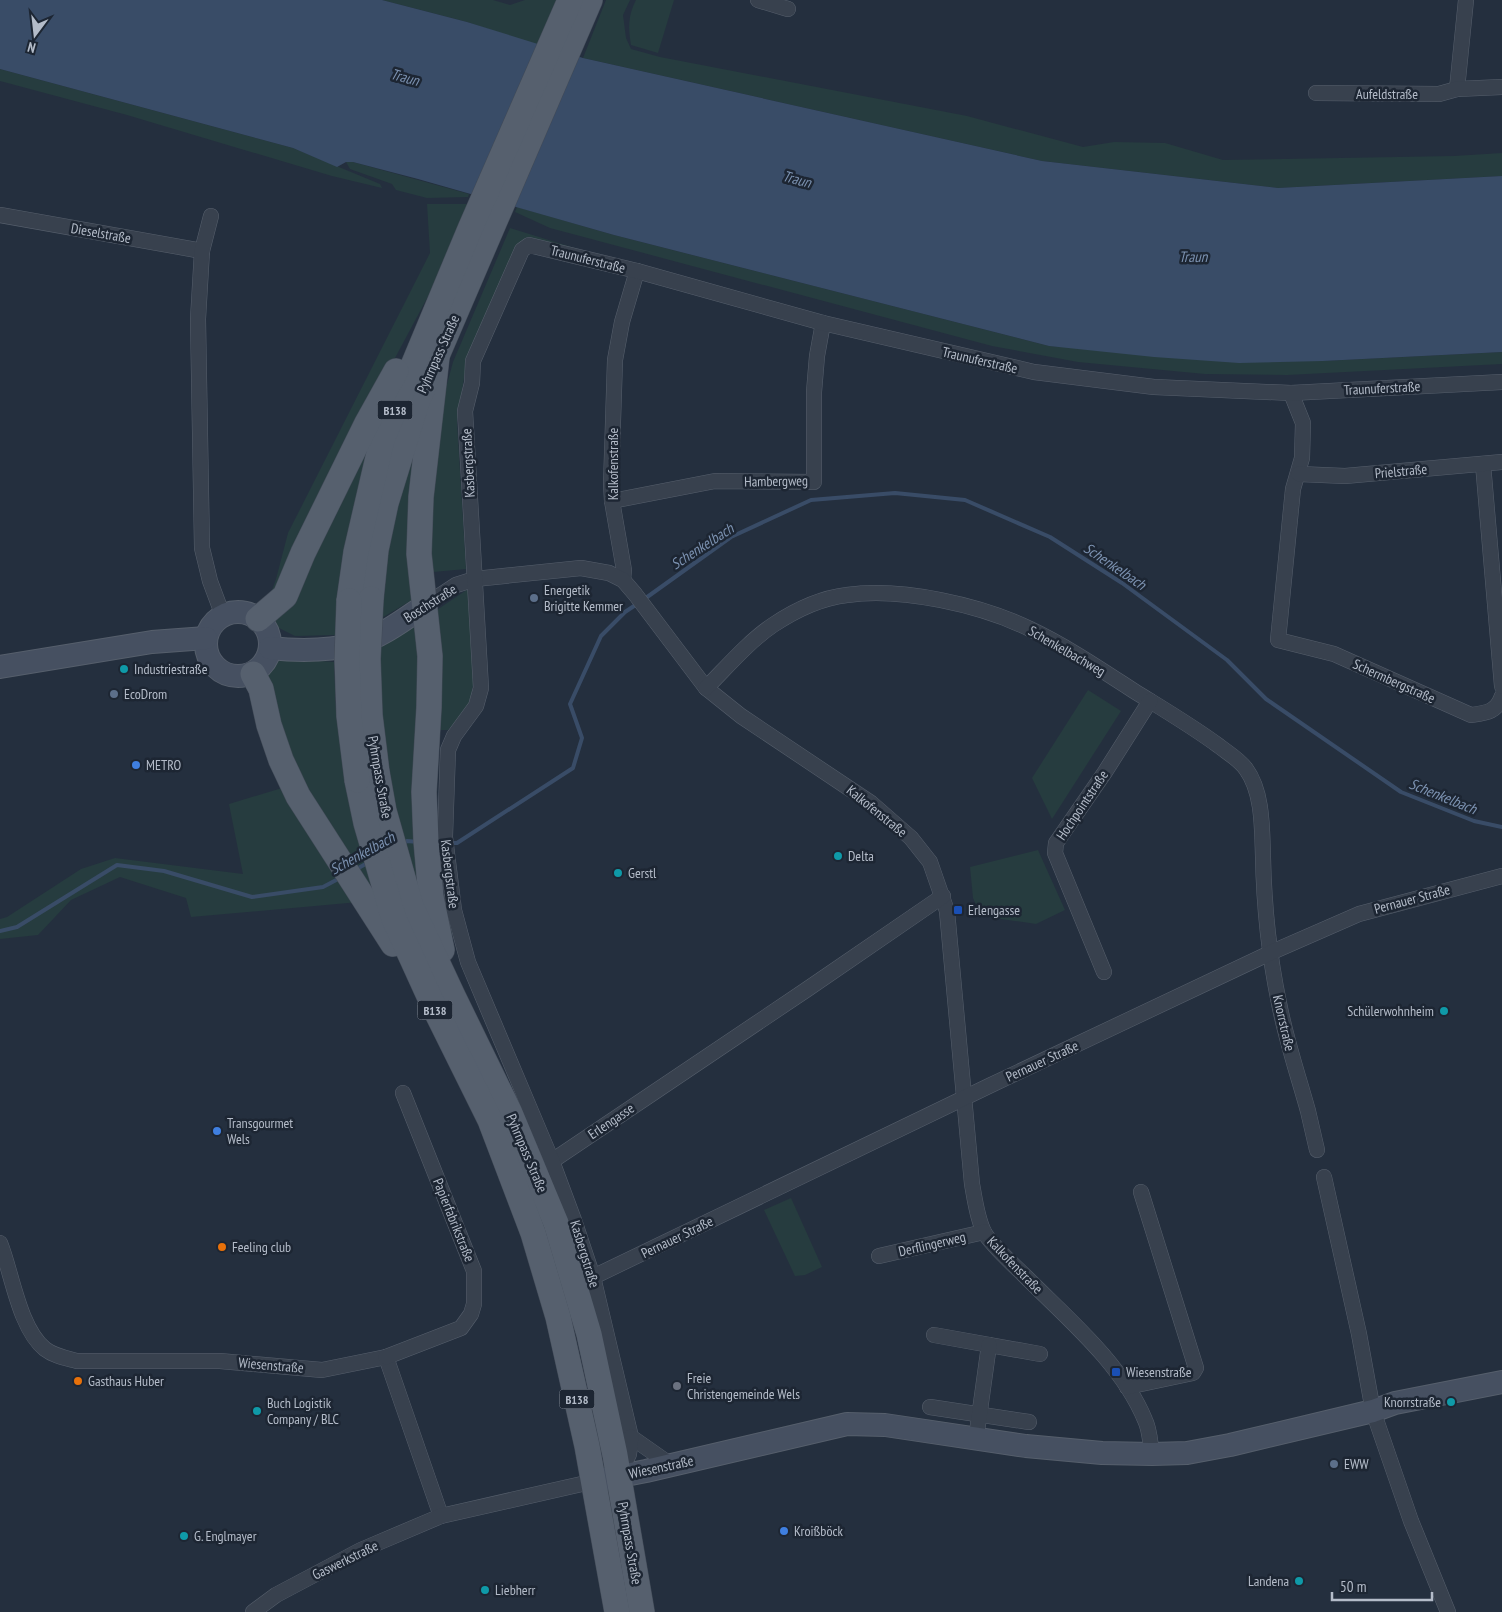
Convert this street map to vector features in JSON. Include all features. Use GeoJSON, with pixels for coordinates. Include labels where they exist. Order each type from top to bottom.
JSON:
{"type":"FeatureCollection","features":[{"type":"Feature","properties":{"kind":"main road","name":"Pyhrnpass Straße"},"geometry":{"type":"LineString","coordinates":[[360,600],[376,550],[386,503],[417,402],[437,358],[479,234],[577,7]]}},
{"type":"Feature","properties":{"kind":"main road","name":"Pyhrnpass Straße"},"geometry":{"type":"LineString","coordinates":[[479,234],[455,267],[382,440],[358,544],[360,600],[368,658],[370,714],[367,776],[384,811],[411,906],[443,1002],[533,1233],[558,1318],[594,1481],[617,1612]]}},
{"type":"Feature","properties":{"kind":"main road"},"geometry":{"type":"LineString","coordinates":[[258,619],[285,596],[303,553],[367,422],[455,267]]}},
{"type":"Feature","properties":{"kind":"main road"},"geometry":{"type":"LineString","coordinates":[[437,358],[421,497],[420,554],[430,656],[430,707],[424,792],[426,841],[443,1002]]}},
{"type":"Feature","properties":{"kind":"main road"},"geometry":{"type":"LineString","coordinates":[[253,674],[261,689],[269,725],[281,760],[298,796],[443,1002]]}},
{"type":"Feature","properties":{"kind":"main road","name":"Pyhrnpass Straße"},"geometry":{"type":"LineString","coordinates":[[443,1002],[510,1113],[556,1223],[589,1334],[619,1476],[642,1612]]}},
{"type":"Feature","properties":{"kind":"street"},"geometry":{"type":"LineString","coordinates":[[758,0],[788,9]]}},
{"type":"Feature","properties":{"kind":"street"},"geometry":{"type":"LineString","coordinates":[[1457,89],[1466,0]]}},
{"type":"Feature","properties":{"kind":"street","name":"Aufeldstraße"},"geometry":{"type":"LineString","coordinates":[[1316,93],[1438,94],[1457,89],[1502,86]]}},
{"type":"Feature","properties":{"kind":"street","name":"Dieselstraße"},"geometry":{"type":"LineString","coordinates":[[0,215],[202,251]]}},
{"type":"Feature","properties":{"kind":"street"},"geometry":{"type":"LineString","coordinates":[[211,216],[202,251],[198,319],[202,548],[210,581],[223,616]]}},
{"type":"Feature","properties":{"kind":"street","name":"Traunuferstraße"},"geometry":{"type":"LineString","coordinates":[[502,297],[522,250],[529,245],[637,271],[823,323],[1034,372],[1154,387],[1291,394],[1502,382]]}},
{"type":"Feature","properties":{"kind":"street","name":"Kalkofenstraße"},"geometry":{"type":"LineString","coordinates":[[637,271],[622,322],[615,360],[611,484],[612,501],[624,570],[623,580],[706,688],[727,705],[847,786],[886,815],[911,838],[930,862],[947,911],[972,1184],[984,1232],[1012,1264],[1086,1337],[1116,1372],[1127,1387],[1146,1421],[1152,1454]]}},
{"type":"Feature","properties":{"kind":"street","name":"Kasbergstraße"},"geometry":{"type":"LineString","coordinates":[[502,297],[473,361],[472,382],[465,411],[481,688],[476,706],[454,736],[448,750],[444,837],[454,910],[468,962],[552,1161],[593,1277],[631,1437],[629,1454],[619,1476]]}},
{"type":"Feature","properties":{"kind":"street","name":"Hambergweg"},"geometry":{"type":"LineString","coordinates":[[612,501],[715,481],[814,482],[814,392],[817,356],[823,323]]}},
{"type":"Feature","properties":{"kind":"street"},"geometry":{"type":"LineString","coordinates":[[1291,394],[1303,423],[1302,458],[1299,474]]}},
{"type":"Feature","properties":{"kind":"street","name":"Prielstraße"},"geometry":{"type":"LineString","coordinates":[[1299,474],[1345,476],[1502,462]]}},
{"type":"Feature","properties":{"kind":"street"},"geometry":{"type":"LineString","coordinates":[[1482,464],[1502,686]]}},
{"type":"Feature","properties":{"kind":"street","name":"Schermbergstraße"},"geometry":{"type":"LineString","coordinates":[[1299,474],[1293,490],[1278,640],[1334,654],[1471,715],[1487,713],[1500,704],[1502,696]]}},
{"type":"Feature","properties":{"kind":"street","name":"Boschstraße"},"geometry":{"type":"LineString","coordinates":[[270,648],[316,650],[357,644],[390,629],[456,585],[475,579],[581,568],[609,573],[623,580]]}},
{"type":"Feature","properties":{"kind":"street","name":"Schenkelbachweg"},"geometry":{"type":"LineString","coordinates":[[706,688],[753,641],[772,626],[818,602],[845,595],[874,592],[936,600],[985,611],[1028,628],[1076,654],[1207,737],[1233,756],[1246,769],[1260,798],[1263,876],[1270,953]]}},
{"type":"Feature","properties":{"kind":"street"},"geometry":{"type":"LineString","coordinates":[[234,612],[246,613],[258,619],[270,637],[270,648],[267,658],[261,667],[253,674],[240,677],[228,675],[217,669],[210,660],[206,649],[206,638],[212,625],[223,616],[234,612]]}},
{"type":"Feature","properties":{"kind":"street"},"geometry":{"type":"LineString","coordinates":[[0,667],[152,642],[206,638]]}},
{"type":"Feature","properties":{"kind":"street","name":"Hochpointstraße"},"geometry":{"type":"LineString","coordinates":[[1104,972],[1055,853],[1056,843],[1105,772],[1150,701]]}},
{"type":"Feature","properties":{"kind":"street","name":"Pernauer Straße"},"geometry":{"type":"LineString","coordinates":[[593,1277],[1270,953],[1359,914],[1502,876]]}},
{"type":"Feature","properties":{"kind":"street","name":"Erlengasse"},"geometry":{"type":"LineString","coordinates":[[552,1161],[943,896]]}},
{"type":"Feature","properties":{"kind":"street","name":"Knorrstraße"},"geometry":{"type":"LineString","coordinates":[[1270,953],[1286,1035],[1317,1150]]}},
{"type":"Feature","properties":{"kind":"street","name":"Papierfabrikstraße"},"geometry":{"type":"LineString","coordinates":[[386,1357],[459,1330],[471,1314],[474,1295],[474,1271],[403,1093]]}},
{"type":"Feature","properties":{"kind":"street"},"geometry":{"type":"LineString","coordinates":[[1324,1177],[1373,1411],[1411,1521],[1448,1612]]}},
{"type":"Feature","properties":{"kind":"street"},"geometry":{"type":"LineString","coordinates":[[1127,1387],[1193,1373],[1196,1368],[1141,1192]]}},
{"type":"Feature","properties":{"kind":"street","name":"Derflingerweg"},"geometry":{"type":"LineString","coordinates":[[879,1256],[984,1232]]}},
{"type":"Feature","properties":{"kind":"street","name":"Wiesenstraße"},"geometry":{"type":"LineString","coordinates":[[0,1243],[26,1325],[44,1348],[59,1356],[77,1361],[220,1360],[322,1370],[386,1357]]}},
{"type":"Feature","properties":{"kind":"street"},"geometry":{"type":"LineString","coordinates":[[934,1335],[1040,1354]]}},
{"type":"Feature","properties":{"kind":"street"},"geometry":{"type":"LineString","coordinates":[[976,1439],[989,1344]]}},
{"type":"Feature","properties":{"kind":"street"},"geometry":{"type":"LineString","coordinates":[[386,1357],[441,1516]]}},
{"type":"Feature","properties":{"kind":"street","name":"Wiesenstraße"},"geometry":{"type":"LineString","coordinates":[[441,1516],[847,1424],[885,1425],[1026,1446],[1093,1452],[1187,1453],[1230,1445],[1373,1411],[1395,1403],[1502,1382]]}},
{"type":"Feature","properties":{"kind":"street"},"geometry":{"type":"LineString","coordinates":[[930,1407],[1029,1422]]}},
{"type":"Feature","properties":{"kind":"street"},"geometry":{"type":"LineString","coordinates":[[631,1437],[671,1465]]}},
{"type":"Feature","properties":{"kind":"street","name":"Gaswerkstraße"},"geometry":{"type":"LineString","coordinates":[[253,1612],[276,1595],[361,1550],[441,1516]]}},
{"type":"Feature","properties":{"kind":"green space"},"geometry":{"type":"Polygon","coordinates":[[[382,0],[493,0],[510,5],[525,0],[560,0],[540,46],[467,22],[382,0]]]}},
{"type":"Feature","properties":{"kind":"green space"},"geometry":{"type":"Polygon","coordinates":[[[606,0],[630,0],[623,15],[626,38],[631,49],[660,57],[967,116],[1083,147],[1114,142],[1165,143],[1223,160],[1454,156],[1502,153],[1502,176],[1278,188],[1042,161],[583,58],[606,0]]]}},
{"type":"Feature","properties":{"kind":"green space"},"geometry":{"type":"Polygon","coordinates":[[[636,0],[674,0],[658,53],[631,45],[629,22],[636,0]]]}},
{"type":"Feature","properties":{"kind":"green space"},"geometry":{"type":"Polygon","coordinates":[[[0,69],[293,148],[380,184],[382,188],[332,176],[127,115],[0,81],[0,69]]]}},
{"type":"Feature","properties":{"kind":"green space"},"geometry":{"type":"Polygon","coordinates":[[[346,162],[353,162],[469,194],[468,197],[427,198],[396,190],[392,184],[350,169],[346,162]]]}},
{"type":"Feature","properties":{"kind":"green space"},"geometry":{"type":"Polygon","coordinates":[[[427,204],[472,204],[448,259],[380,386],[283,583],[270,596],[288,533],[430,253],[427,204]]]}},
{"type":"Feature","properties":{"kind":"green space"},"geometry":{"type":"Polygon","coordinates":[[[517,207],[614,235],[1049,346],[1323,361],[1502,352],[1502,364],[1287,375],[1205,374],[1078,362],[992,346],[550,228],[515,212],[517,207]]]}},
{"type":"Feature","properties":{"kind":"green space"},"geometry":{"type":"Polygon","coordinates":[[[510,228],[581,250],[525,249],[466,366],[457,422],[466,569],[411,574],[412,600],[380,619],[386,541],[405,460],[437,421],[453,362],[510,228]]]}},
{"type":"Feature","properties":{"kind":"green space"},"geometry":{"type":"Polygon","coordinates":[[[389,397],[336,635],[295,636],[279,628],[273,616],[389,397]]]}},
{"type":"Feature","properties":{"kind":"green space"},"geometry":{"type":"Polygon","coordinates":[[[468,589],[474,679],[470,706],[448,730],[421,730],[427,916],[390,792],[382,725],[379,649],[468,589]]]}},
{"type":"Feature","properties":{"kind":"green space"},"geometry":{"type":"Polygon","coordinates":[[[283,658],[334,662],[336,712],[342,750],[382,910],[314,806],[259,676],[283,658]]]}},
{"type":"Feature","properties":{"kind":"green space"},"geometry":{"type":"Polygon","coordinates":[[[1088,690],[1121,711],[1052,819],[1032,778],[1088,690]]]}},
{"type":"Feature","properties":{"kind":"green space"},"geometry":{"type":"Polygon","coordinates":[[[282,788],[359,902],[191,917],[186,898],[120,877],[71,900],[38,935],[0,939],[0,919],[7,917],[81,869],[115,858],[243,874],[229,804],[282,788]]]}},
{"type":"Feature","properties":{"kind":"green space"},"geometry":{"type":"Polygon","coordinates":[[[1038,850],[1065,910],[1036,924],[981,916],[973,898],[970,867],[1038,850]]]}},
{"type":"Feature","properties":{"kind":"green space"},"geometry":{"type":"Polygon","coordinates":[[[791,1198],[822,1267],[805,1275],[795,1276],[764,1210],[791,1198]]]}},
{"type":"Feature","properties":{"kind":"water","name":"Traun"},"geometry":{"type":"Polygon","coordinates":[[[0,0],[382,0],[467,22],[583,58],[1042,161],[1278,188],[1502,176],[1502,352],[1323,361],[1239,363],[1154,357],[1049,346],[614,235],[353,162],[346,162],[337,167],[293,148],[0,69],[0,0]]]}},
{"type":"Feature","properties":{"kind":"waterway","name":"Schenkelbach"},"geometry":{"type":"LineString","coordinates":[[643,600],[731,537],[811,500],[895,493],[965,500],[1050,537],[1122,583],[1227,660],[1266,699],[1401,792],[1474,821],[1502,827]]}},
{"type":"Feature","properties":{"kind":"waterway","name":"Schenkelbach"},"geometry":{"type":"LineString","coordinates":[[451,843],[457,843],[573,768],[582,738],[570,704],[601,636],[625,612],[637,604]]}},
{"type":"Feature","properties":{"kind":"waterway","name":"Schenkelbach"},"geometry":{"type":"LineString","coordinates":[[401,845],[407,841],[419,842]]}},
{"type":"Feature","properties":{"kind":"waterway","name":"Schenkelbach"},"geometry":{"type":"LineString","coordinates":[[355,870],[369,862]]}},
{"type":"Feature","properties":{"kind":"waterway","name":"Schenkelbach"},"geometry":{"type":"LineString","coordinates":[[0,931],[17,927],[117,865],[164,871],[252,897],[323,887],[340,878]]}},
{"type":"Feature","properties":{"kind":"place","name":"Energetik Brigitte Kemmer"},"geometry":{"type":"Point","coordinates":[534,598]}},
{"type":"Feature","properties":{"kind":"place","name":"Industriestraße"},"geometry":{"type":"Point","coordinates":[124,669]}},
{"type":"Feature","properties":{"kind":"place","name":"EcoDrom"},"geometry":{"type":"Point","coordinates":[114,694]}},
{"type":"Feature","properties":{"kind":"place","name":"METRO"},"geometry":{"type":"Point","coordinates":[136,765]}},
{"type":"Feature","properties":{"kind":"place","name":"Delta"},"geometry":{"type":"Point","coordinates":[838,856]}},
{"type":"Feature","properties":{"kind":"place","name":"Gerstl"},"geometry":{"type":"Point","coordinates":[618,873]}},
{"type":"Feature","properties":{"kind":"place","name":"Erlengasse"},"geometry":{"type":"Point","coordinates":[958,910]}},
{"type":"Feature","properties":{"kind":"place","name":"Schülerwohnheim"},"geometry":{"type":"Point","coordinates":[1444,1011]}},
{"type":"Feature","properties":{"kind":"place","name":"Transgourmet Wels"},"geometry":{"type":"Point","coordinates":[217,1131]}},
{"type":"Feature","properties":{"kind":"place","name":"Feeling club"},"geometry":{"type":"Point","coordinates":[222,1247]}},
{"type":"Feature","properties":{"kind":"place","name":"Wiesenstraße"},"geometry":{"type":"Point","coordinates":[1116,1372]}},
{"type":"Feature","properties":{"kind":"place","name":"Gasthaus Huber"},"geometry":{"type":"Point","coordinates":[78,1381]}},
{"type":"Feature","properties":{"kind":"place","name":"Freie Christengemeinde Wels"},"geometry":{"type":"Point","coordinates":[677,1386]}},
{"type":"Feature","properties":{"kind":"place","name":"Knorrstraße"},"geometry":{"type":"Point","coordinates":[1451,1402]}},
{"type":"Feature","properties":{"kind":"place","name":"Buch Logistik Company / BLC"},"geometry":{"type":"Point","coordinates":[257,1411]}},
{"type":"Feature","properties":{"kind":"place","name":"EWW"},"geometry":{"type":"Point","coordinates":[1334,1464]}},
{"type":"Feature","properties":{"kind":"place","name":"Kroißböck"},"geometry":{"type":"Point","coordinates":[784,1531]}},
{"type":"Feature","properties":{"kind":"place","name":"G. Englmayer"},"geometry":{"type":"Point","coordinates":[184,1536]}},
{"type":"Feature","properties":{"kind":"place","name":"Landena"},"geometry":{"type":"Point","coordinates":[1299,1581]}},
{"type":"Feature","properties":{"kind":"place","name":"Liebherr"},"geometry":{"type":"Point","coordinates":[485,1590]}}]}
